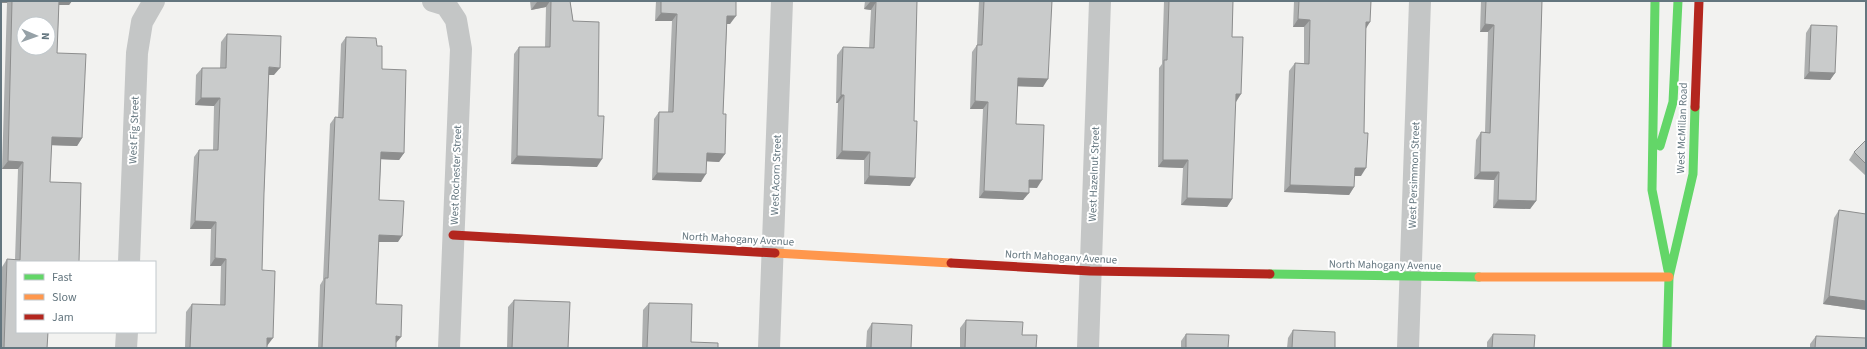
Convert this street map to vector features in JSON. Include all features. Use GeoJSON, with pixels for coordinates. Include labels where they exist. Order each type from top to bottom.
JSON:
{"type":"FeatureCollection","features":[{"type":"Feature","properties":{"kind":"street","name":"West Fig Street"},"geometry":{"type":"LineString","coordinates":[[130,261],[137,53],[142,22],[154,1]]}},
{"type":"Feature","properties":{"kind":"street","name":"West Acorn Street"},"geometry":{"type":"LineString","coordinates":[[769,348],[782,1]]}},
{"type":"Feature","properties":{"kind":"street","name":"West Hazelnut Street"},"geometry":{"type":"LineString","coordinates":[[1088,348],[1100,1]]}},
{"type":"Feature","properties":{"kind":"street","name":"West Persimmon Street"},"geometry":{"type":"LineString","coordinates":[[1408,348],[1420,1]]}},
{"type":"Feature","properties":{"kind":"street","name":"West McMillan Road"},"geometry":{"type":"LineString","coordinates":[[1655,1],[1652,190],[1669,277]]}},
{"type":"Feature","properties":{"kind":"street"},"geometry":{"type":"LineString","coordinates":[[1652,172],[1673,102],[1678,1]]}},
{"type":"Feature","properties":{"kind":"street","name":"West McMillan Road"},"geometry":{"type":"LineString","coordinates":[[1667,348],[1669,277],[1693,174],[1699,1]]}},
{"type":"Feature","properties":{"kind":"street","name":"West Rochester Street"},"geometry":{"type":"LineString","coordinates":[[439,3],[456,20],[461,49],[449,348]]}},
{"type":"Feature","properties":{"kind":"street","name":"North Mahogany Avenue"},"geometry":{"type":"LineString","coordinates":[[453,235],[1090,271],[1411,277],[1669,277]]}},
{"type":"Feature","properties":{"kind":"street"},"geometry":{"type":"LineString","coordinates":[[126,348],[127,333]]}},
{"type":"Feature","properties":{"kind":"building"},"geometry":{"type":"Polygon","coordinates":[[[12,1],[59,1],[57,53],[86,54],[82,138],[52,137],[50,182],[81,183],[79,261],[16,261],[16,333],[48,333],[47,348],[4,348],[7,259],[20,260],[23,162],[8,161],[12,1]]]}},
{"type":"Feature","properties":{"kind":"building"},"geometry":{"type":"Polygon","coordinates":[[[551,1],[570,1],[573,21],[599,22],[598,116],[604,116],[602,159],[517,156],[519,47],[550,47],[551,1]]]}},
{"type":"Feature","properties":{"kind":"building"},"geometry":{"type":"Polygon","coordinates":[[[661,1],[736,1],[736,16],[727,16],[723,114],[726,114],[725,154],[707,153],[706,174],[657,173],[659,112],[673,112],[677,14],[661,13],[661,1]]]}},
{"type":"Feature","properties":{"kind":"building"},"geometry":{"type":"Polygon","coordinates":[[[870,1],[917,1],[914,121],[917,121],[915,178],[869,176],[870,152],[842,151],[844,95],[841,95],[843,47],[874,48],[876,2],[870,1]]]}},
{"type":"Feature","properties":{"kind":"building"},"geometry":{"type":"Polygon","coordinates":[[[984,1],[1052,1],[1048,79],[1018,78],[1016,124],[1044,125],[1042,180],[1029,180],[1029,193],[984,191],[988,102],[975,101],[977,45],[982,45],[984,1]]]}},
{"type":"Feature","properties":{"kind":"building"},"geometry":{"type":"Polygon","coordinates":[[[1169,1],[1233,1],[1232,37],[1243,37],[1241,94],[1236,94],[1232,199],[1187,198],[1188,160],[1163,160],[1164,60],[1167,60],[1169,1]]]}},
{"type":"Feature","properties":{"kind":"building"},"geometry":{"type":"Polygon","coordinates":[[[1299,1],[1371,1],[1370,22],[1366,22],[1364,133],[1368,133],[1366,168],[1355,168],[1354,187],[1290,185],[1295,63],[1309,64],[1310,20],[1298,19],[1299,1]]]}},
{"type":"Feature","properties":{"kind":"building"},"geometry":{"type":"Polygon","coordinates":[[[1486,1],[1542,1],[1536,201],[1498,200],[1499,172],[1480,172],[1481,132],[1490,133],[1494,25],[1485,24],[1486,1]]]}},
{"type":"Feature","properties":{"kind":"building"},"geometry":{"type":"Polygon","coordinates":[[[1811,25],[1837,26],[1835,73],[1809,72],[1811,25]]]}},
{"type":"Feature","properties":{"kind":"building"},"geometry":{"type":"Polygon","coordinates":[[[227,34],[281,36],[280,68],[269,67],[262,270],[275,271],[273,338],[267,338],[267,348],[190,348],[192,304],[225,305],[226,259],[215,258],[216,222],[195,221],[199,150],[218,150],[220,98],[201,98],[202,68],[226,68],[227,34]]]}},
{"type":"Feature","properties":{"kind":"building"},"geometry":{"type":"Polygon","coordinates":[[[346,37],[376,38],[377,46],[382,46],[382,69],[406,70],[404,153],[381,152],[379,200],[404,201],[402,236],[379,235],[376,304],[402,305],[401,337],[396,336],[396,348],[322,348],[325,278],[328,278],[335,117],[343,118],[346,37]]]}},
{"type":"Feature","properties":{"kind":"building"},"geometry":{"type":"Polygon","coordinates":[[[1866,140],[1866,164],[1854,152],[1866,140]]]}},
{"type":"Feature","properties":{"kind":"building"},"geometry":{"type":"Polygon","coordinates":[[[1839,210],[1866,214],[1866,301],[1829,296],[1839,210]]]}},
{"type":"Feature","properties":{"kind":"building"},"geometry":{"type":"Polygon","coordinates":[[[514,300],[570,302],[568,348],[512,348],[514,300]]]}},
{"type":"Feature","properties":{"kind":"building"},"geometry":{"type":"Polygon","coordinates":[[[649,303],[692,304],[691,342],[718,343],[718,348],[647,348],[649,303]]]}},
{"type":"Feature","properties":{"kind":"building"},"geometry":{"type":"Polygon","coordinates":[[[966,320],[1023,322],[1022,335],[1037,335],[1036,348],[965,348],[966,320]]]}},
{"type":"Feature","properties":{"kind":"building"},"geometry":{"type":"Polygon","coordinates":[[[872,323],[912,325],[911,348],[871,348],[872,323]]]}},
{"type":"Feature","properties":{"kind":"building"},"geometry":{"type":"Polygon","coordinates":[[[1293,330],[1335,332],[1335,348],[1292,348],[1293,330]]]}},
{"type":"Feature","properties":{"kind":"building"},"geometry":{"type":"Polygon","coordinates":[[[1186,334],[1229,335],[1228,348],[1186,348],[1186,334]]]}},
{"type":"Feature","properties":{"kind":"building"},"geometry":{"type":"Polygon","coordinates":[[[1493,334],[1535,335],[1534,348],[1492,348],[1493,334]]]}},
{"type":"Feature","properties":{"kind":"building"},"geometry":{"type":"Polygon","coordinates":[[[1816,336],[1866,338],[1866,348],[1815,348],[1816,336]]]}},
{"type":"Feature","properties":{"kind":"traffic: fast"},"geometry":{"type":"LineString","coordinates":[[1655,1],[1652,190],[1668,270]]}},
{"type":"Feature","properties":{"kind":"traffic: fast"},"geometry":{"type":"LineString","coordinates":[[1660,146],[1673,102],[1678,1]]}},
{"type":"Feature","properties":{"kind":"traffic: fast"},"geometry":{"type":"LineString","coordinates":[[1667,348],[1669,277],[1693,174],[1695,107]]}},
{"type":"Feature","properties":{"kind":"traffic: fast"},"geometry":{"type":"LineString","coordinates":[[1270,274],[1479,277]]}},
{"type":"Feature","properties":{"kind":"traffic: slow"},"geometry":{"type":"LineString","coordinates":[[775,253],[951,263]]}},
{"type":"Feature","properties":{"kind":"traffic: slow"},"geometry":{"type":"LineString","coordinates":[[1479,277],[1669,277]]}},
{"type":"Feature","properties":{"kind":"traffic: jam"},"geometry":{"type":"LineString","coordinates":[[1695,107],[1699,1]]}},
{"type":"Feature","properties":{"kind":"traffic: jam"},"geometry":{"type":"LineString","coordinates":[[453,235],[775,253]]}},
{"type":"Feature","properties":{"kind":"traffic: jam"},"geometry":{"type":"LineString","coordinates":[[951,263],[1090,271],[1270,274]]}}]}
